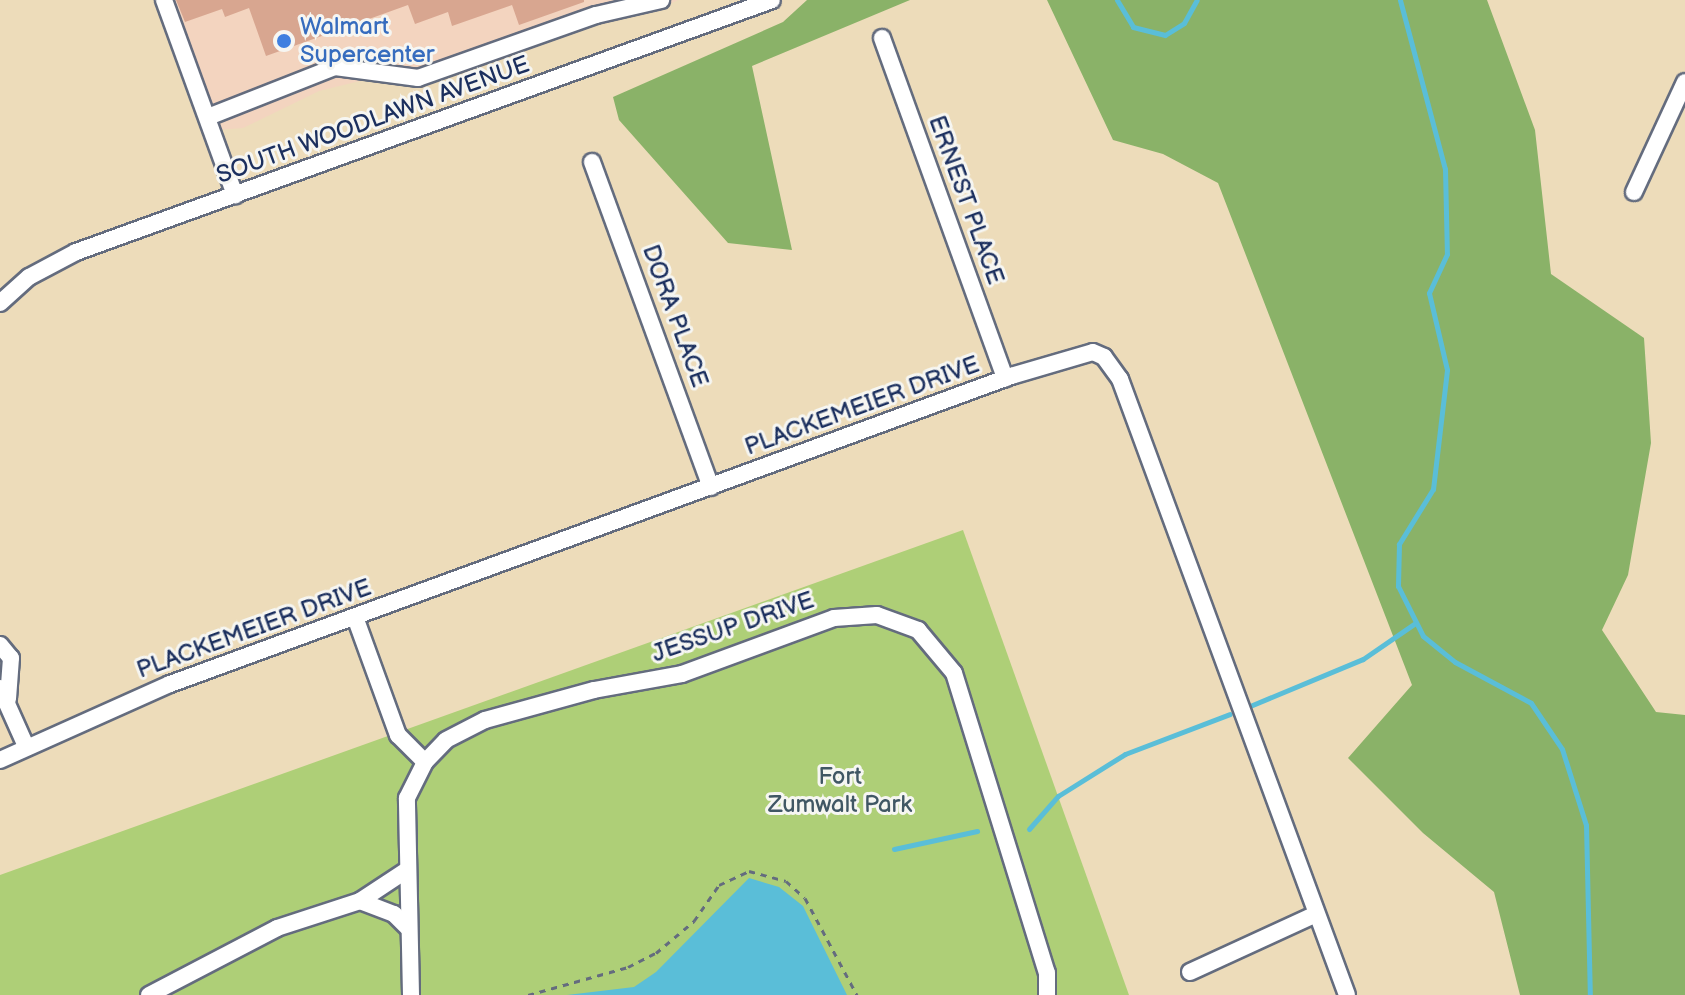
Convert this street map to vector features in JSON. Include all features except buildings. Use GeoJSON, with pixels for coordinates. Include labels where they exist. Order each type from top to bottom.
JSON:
{"type":"FeatureCollection","features":[{"type":"Feature","properties":{"kind":"street"},"geometry":{"type":"LineString","coordinates":[[164,0],[235,195]]}},
{"type":"Feature","properties":{"kind":"street"},"geometry":{"type":"LineString","coordinates":[[208,117],[335,67],[418,78],[596,15],[661,0]]}},
{"type":"Feature","properties":{"kind":"street","name":"SOUTH WOODLAWN AVENUE"},"geometry":{"type":"LineString","coordinates":[[0,303],[29,277],[76,252],[772,0]]}},
{"type":"Feature","properties":{"kind":"street","name":"ERNEST PLACE"},"geometry":{"type":"LineString","coordinates":[[882,38],[1005,378]]}},
{"type":"Feature","properties":{"kind":"street"},"geometry":{"type":"LineString","coordinates":[[1634,192],[1685,82]]}},
{"type":"Feature","properties":{"kind":"street","name":"DORA PLACE"},"geometry":{"type":"LineString","coordinates":[[592,162],[711,487]]}},
{"type":"Feature","properties":{"kind":"street","name":"PLACKEMEIER DRIVE"},"geometry":{"type":"LineString","coordinates":[[0,760],[170,684],[1005,378],[1080,352],[1093,352],[1114,368],[1347,995]]}},
{"type":"Feature","properties":{"kind":"street","name":"JESSUP DRIVE"},"geometry":{"type":"LineString","coordinates":[[411,995],[407,798],[425,762],[446,740],[485,720],[594,690],[682,674],[834,618],[877,615],[918,630],[954,673],[1047,973],[1047,995]]}},
{"type":"Feature","properties":{"kind":"street"},"geometry":{"type":"LineString","coordinates":[[355,617],[398,735],[425,762]]}},
{"type":"Feature","properties":{"kind":"street"},"geometry":{"type":"LineString","coordinates":[[0,645],[11,658],[4,694],[26,746]]}},
{"type":"Feature","properties":{"kind":"street"},"geometry":{"type":"LineString","coordinates":[[148,995],[277,928],[360,901],[407,870]]}},
{"type":"Feature","properties":{"kind":"street"},"geometry":{"type":"LineString","coordinates":[[360,901],[394,914],[409,929]]}},
{"type":"Feature","properties":{"kind":"street"},"geometry":{"type":"LineString","coordinates":[[1190,972],[1316,914]]}},
{"type":"Feature","properties":{"kind":"path"},"geometry":{"type":"LineString","coordinates":[[528,995],[628,967],[656,953],[694,921],[719,885],[749,871],[780,879],[805,898],[857,995]]}},
{"type":"Feature","properties":{"kind":"shaded area"},"geometry":{"type":"Polygon","coordinates":[[[154,0],[678,0],[654,12],[566,32],[422,85],[364,80],[319,91],[243,128],[205,131],[154,0]]]}},
{"type":"Feature","properties":{"kind":"green space"},"geometry":{"type":"Polygon","coordinates":[[[807,0],[910,0],[752,66],[792,250],[728,243],[619,120],[613,97],[783,22],[807,0]]]}},
{"type":"Feature","properties":{"kind":"green space"},"geometry":{"type":"Polygon","coordinates":[[[1047,0],[1487,0],[1535,130],[1551,274],[1644,338],[1651,443],[1628,575],[1602,630],[1656,712],[1685,715],[1685,995],[1520,995],[1494,892],[1423,833],[1348,758],[1412,685],[1218,183],[1163,154],[1113,140],[1047,0]]]}},
{"type":"Feature","properties":{"kind":"green space","name":"Fort Zumwalt Park"},"geometry":{"type":"Polygon","coordinates":[[[963,530],[1129,995],[0,995],[0,875],[963,530]]]}},
{"type":"Feature","properties":{"kind":"water"},"geometry":{"type":"Polygon","coordinates":[[[749,878],[779,887],[803,906],[847,995],[567,995],[634,987],[656,972],[749,878]]]}},
{"type":"Feature","properties":{"kind":"waterway"},"geometry":{"type":"LineString","coordinates":[[1117,0],[1133,27],[1165,35],[1184,23],[1197,0]]}},
{"type":"Feature","properties":{"kind":"waterway"},"geometry":{"type":"LineString","coordinates":[[1400,0],[1445,169],[1447,254],[1429,293],[1447,370],[1433,489],[1399,544],[1398,586],[1423,636],[1455,662],[1531,703],[1562,749],[1586,825],[1590,995]]}},
{"type":"Feature","properties":{"kind":"waterway"},"geometry":{"type":"LineString","coordinates":[[1250,706],[1363,659],[1414,624]]}},
{"type":"Feature","properties":{"kind":"waterway"},"geometry":{"type":"LineString","coordinates":[[1029,829],[1058,796],[1125,754],[1230,714]]}},
{"type":"Feature","properties":{"kind":"waterway"},"geometry":{"type":"LineString","coordinates":[[894,849],[977,831]]}},
{"type":"Feature","properties":{"kind":"place","name":"Walmart Supercenter"},"geometry":{"type":"Point","coordinates":[284,41]}}]}
